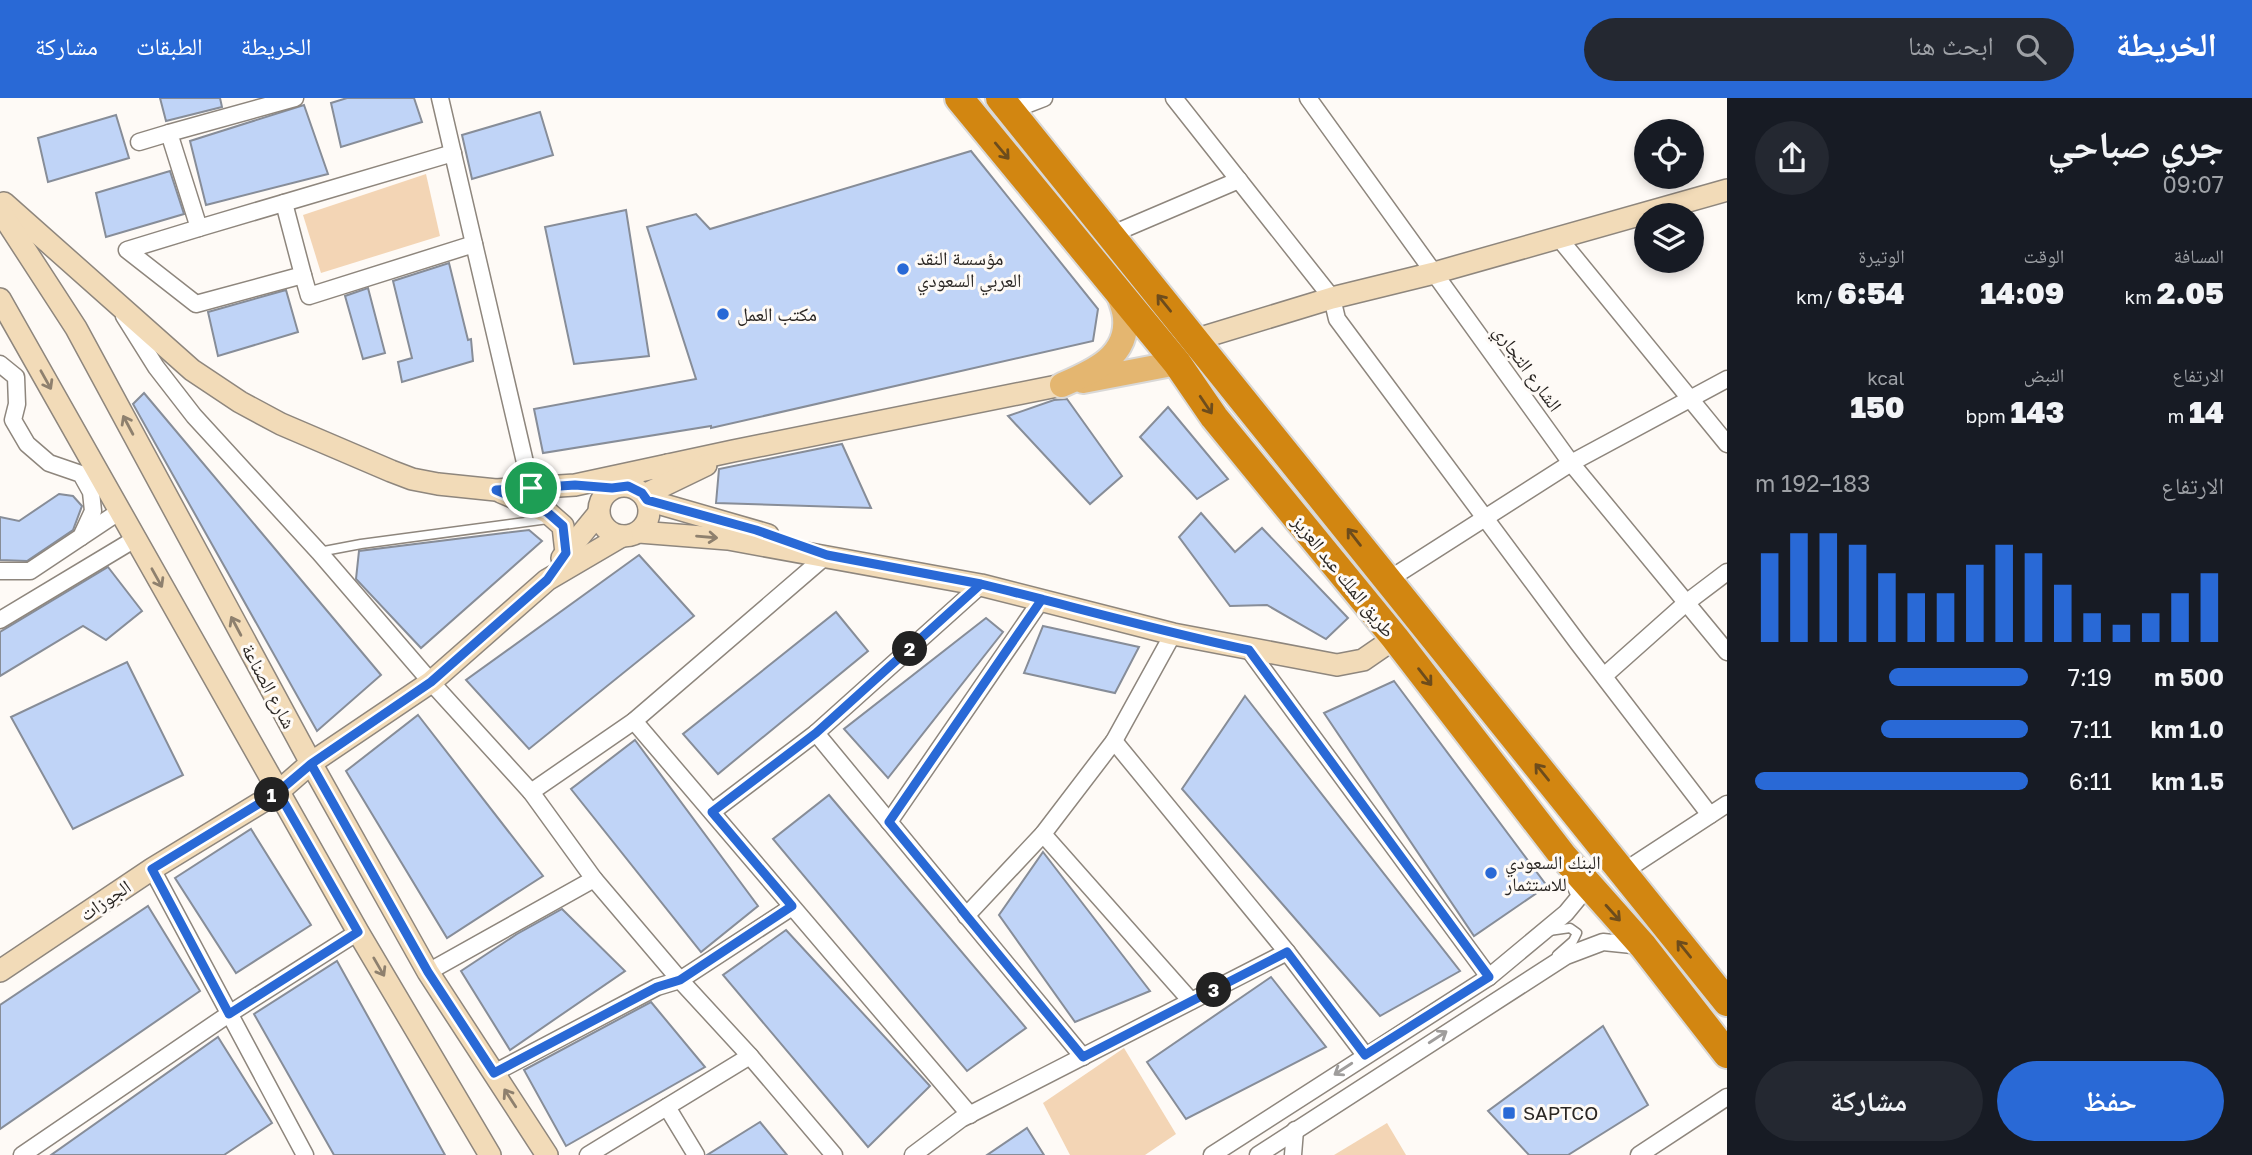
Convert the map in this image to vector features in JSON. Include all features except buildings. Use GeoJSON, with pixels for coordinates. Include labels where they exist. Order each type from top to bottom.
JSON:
{"type":"FeatureCollection","features":[{"type":"Feature","properties":{"kind":"highway","name":"طريق الملك عبد العزيز"},"geometry":{"type":"LineString","coordinates":[[959,98],[1177,363],[1214,417],[1395,638],[1563,856],[1643,946],[1727,1054]]}},
{"type":"Feature","properties":{"kind":"highway","name":"طريق الملك عبد العزيز"},"geometry":{"type":"LineString","coordinates":[[1005,104],[1727,1002]]}},
{"type":"Feature","properties":{"kind":"main road"},"geometry":{"type":"LineString","coordinates":[[1062,385],[1095,370],[1115,354],[1124,336],[1125,316],[1117,290]]}},
{"type":"Feature","properties":{"kind":"main road"},"geometry":{"type":"LineString","coordinates":[[1062,385],[1177,363]]}},
{"type":"Feature","properties":{"kind":"street"},"geometry":{"type":"LineString","coordinates":[[138,142],[295,98]]}},
{"type":"Feature","properties":{"kind":"street"},"geometry":{"type":"LineString","coordinates":[[440,98],[531,488]]}},
{"type":"Feature","properties":{"kind":"street"},"geometry":{"type":"LineString","coordinates":[[1005,104],[1044,98]]}},
{"type":"Feature","properties":{"kind":"street"},"geometry":{"type":"LineString","coordinates":[[1174,98],[1332,298],[1338,319],[1710,815]]}},
{"type":"Feature","properties":{"kind":"street","name":"الشارع التجاري"},"geometry":{"type":"LineString","coordinates":[[1308,98],[1571,463],[1727,652]]}},
{"type":"Feature","properties":{"kind":"street"},"geometry":{"type":"LineString","coordinates":[[169,133],[198,228]]}},
{"type":"Feature","properties":{"kind":"street"},"geometry":{"type":"LineString","coordinates":[[303,275],[197,304],[127,250],[453,153]]}},
{"type":"Feature","properties":{"kind":"street"},"geometry":{"type":"LineString","coordinates":[[1110,235],[1238,180]]}},
{"type":"Feature","properties":{"kind":"street"},"geometry":{"type":"LineString","coordinates":[[1194,340],[1332,298],[1433,273],[1727,190]]}},
{"type":"Feature","properties":{"kind":"street"},"geometry":{"type":"LineString","coordinates":[[0,199],[192,370],[240,402],[281,424],[412,479],[496,490],[575,485],[636,488],[645,498],[649,518],[630,534],[547,580]]}},
{"type":"Feature","properties":{"kind":"street"},"geometry":{"type":"LineString","coordinates":[[284,203],[309,296],[474,244]]}},
{"type":"Feature","properties":{"kind":"street","name":"شارع الصناعة"},"geometry":{"type":"LineString","coordinates":[[0,211],[76,328],[311,764],[428,972],[547,1155]]}},
{"type":"Feature","properties":{"kind":"street"},"geometry":{"type":"LineString","coordinates":[[1558,237],[1727,443]]}},
{"type":"Feature","properties":{"kind":"street"},"geometry":{"type":"LineString","coordinates":[[0,299],[7,329],[28,350],[87,470],[120,511],[358,932],[490,1155]]}},
{"type":"Feature","properties":{"kind":"street"},"geometry":{"type":"LineString","coordinates":[[117,304],[156,367],[194,416],[319,552],[431,682],[531,792],[594,879],[834,1155]]}},
{"type":"Feature","properties":{"kind":"street"},"geometry":{"type":"LineString","coordinates":[[28,350],[16,377],[17,404],[13,420],[27,444],[50,463],[87,470]]}},
{"type":"Feature","properties":{"kind":"street"},"geometry":{"type":"LineString","coordinates":[[0,364],[16,377]]}},
{"type":"Feature","properties":{"kind":"street"},"geometry":{"type":"LineString","coordinates":[[1388,580],[1571,463],[1727,379]]}},
{"type":"Feature","properties":{"kind":"street"},"geometry":{"type":"LineString","coordinates":[[575,485],[1062,385]]}},
{"type":"Feature","properties":{"kind":"street"},"geometry":{"type":"LineString","coordinates":[[645,498],[733,451]]}},
{"type":"Feature","properties":{"kind":"street"},"geometry":{"type":"LineString","coordinates":[[547,580],[598,514],[601,499],[616,487],[668,465]]}},
{"type":"Feature","properties":{"kind":"street"},"geometry":{"type":"LineString","coordinates":[[81,537],[93,511],[87,470]]}},
{"type":"Feature","properties":{"kind":"street"},"geometry":{"type":"LineString","coordinates":[[496,490],[547,512],[563,526],[566,553]]}},
{"type":"Feature","properties":{"kind":"street"},"geometry":{"type":"LineString","coordinates":[[645,498],[756,530],[827,555]]}},
{"type":"Feature","properties":{"kind":"street"},"geometry":{"type":"LineString","coordinates":[[0,571],[30,571],[120,511]]}},
{"type":"Feature","properties":{"kind":"street"},"geometry":{"type":"LineString","coordinates":[[598,514],[606,529],[630,534],[728,539],[827,555],[981,584],[1173,634],[1337,666],[1363,660],[1395,638]]}},
{"type":"Feature","properties":{"kind":"street"},"geometry":{"type":"LineString","coordinates":[[0,620],[135,539]]}},
{"type":"Feature","properties":{"kind":"street"},"geometry":{"type":"LineString","coordinates":[[531,792],[634,721],[827,555]]}},
{"type":"Feature","properties":{"kind":"street"},"geometry":{"type":"LineString","coordinates":[[1604,676],[1686,603],[1727,572]]}},
{"type":"Feature","properties":{"kind":"street","name":"الجوزات"},"geometry":{"type":"LineString","coordinates":[[0,971],[152,869],[278,792],[311,764],[431,682],[547,580]]}},
{"type":"Feature","properties":{"kind":"street"},"geometry":{"type":"LineString","coordinates":[[712,812],[816,733],[981,584]]}},
{"type":"Feature","properties":{"kind":"street"},"geometry":{"type":"LineString","coordinates":[[889,822],[1042,599]]}},
{"type":"Feature","properties":{"kind":"street"},"geometry":{"type":"LineString","coordinates":[[966,916],[1043,834],[1114,741],[1173,634]]}},
{"type":"Feature","properties":{"kind":"street"},"geometry":{"type":"LineString","coordinates":[[1249,650],[1489,977]]}},
{"type":"Feature","properties":{"kind":"street"},"geometry":{"type":"LineString","coordinates":[[634,721],[970,1115]]}},
{"type":"Feature","properties":{"kind":"street"},"geometry":{"type":"LineString","coordinates":[[816,733],[1083,1057]]}},
{"type":"Feature","properties":{"kind":"street"},"geometry":{"type":"LineString","coordinates":[[1114,741],[1287,952],[1365,1055]]}},
{"type":"Feature","properties":{"kind":"street"},"geometry":{"type":"LineString","coordinates":[[1623,872],[1727,804]]}},
{"type":"Feature","properties":{"kind":"street"},"geometry":{"type":"LineString","coordinates":[[1043,834],[1191,1001]]}},
{"type":"Feature","properties":{"kind":"street"},"geometry":{"type":"LineString","coordinates":[[1212,1155],[1489,977],[1566,913],[1580,896],[1563,856]]}},
{"type":"Feature","properties":{"kind":"street"},"geometry":{"type":"LineString","coordinates":[[152,869],[305,1155]]}},
{"type":"Feature","properties":{"kind":"street"},"geometry":{"type":"LineString","coordinates":[[428,972],[594,879]]}},
{"type":"Feature","properties":{"kind":"street"},"geometry":{"type":"LineString","coordinates":[[494,1073],[657,987],[680,980],[792,906]]}},
{"type":"Feature","properties":{"kind":"street"},"geometry":{"type":"LineString","coordinates":[[22,1155],[229,1014],[358,932]]}},
{"type":"Feature","properties":{"kind":"street"},"geometry":{"type":"LineString","coordinates":[[1258,1155],[1566,956],[1603,942],[1643,946]]}},
{"type":"Feature","properties":{"kind":"street"},"geometry":{"type":"LineString","coordinates":[[913,1155],[970,1115],[1287,952]]}},
{"type":"Feature","properties":{"kind":"street"},"geometry":{"type":"LineString","coordinates":[[588,1155],[750,1056]]}},
{"type":"Feature","properties":{"kind":"street"},"geometry":{"type":"LineString","coordinates":[[1639,1155],[1727,1097]]}},
{"type":"Feature","properties":{"kind":"street"},"geometry":{"type":"LineString","coordinates":[[667,1107],[696,1155]]}},
{"type":"Feature","properties":{"kind":"street"},"geometry":{"type":"LineString","coordinates":[[1293,1155],[1295,1130]]}},
{"type":"Feature","properties":{"kind":"lane"},"geometry":{"type":"LineString","coordinates":[[319,552],[554,518]]}},
{"type":"Feature","properties":{"kind":"lane"},"geometry":{"type":"LineString","coordinates":[[1516,987],[1573,942],[1577,933],[1570,928],[1542,933]]}},
{"type":"Feature","properties":{"kind":"shaded area"},"geometry":{"type":"Polygon","coordinates":[[[426,174],[440,236],[321,273],[303,215],[426,174]]]}},
{"type":"Feature","properties":{"kind":"shaded area"},"geometry":{"type":"Polygon","coordinates":[[[1124,1048],[1176,1134],[1145,1155],[1070,1155],[1043,1103],[1124,1048]]]}},
{"type":"Feature","properties":{"kind":"shaded area"},"geometry":{"type":"Polygon","coordinates":[[[1387,1123],[1406,1155],[1334,1155],[1387,1123]]]}},
{"type":"Feature","properties":{"kind":"place","name":"مؤسسة النقد العربي السعودي"},"geometry":{"type":"Point","coordinates":[903,269]}},
{"type":"Feature","properties":{"kind":"place","name":"مكتب العمل"},"geometry":{"type":"Point","coordinates":[723,314]}},
{"type":"Feature","properties":{"kind":"place","name":"البنك السعودي للاستثمار"},"geometry":{"type":"Point","coordinates":[1491,873]}},
{"type":"Feature","properties":{"kind":"place","name":"SAPTCO"},"geometry":{"type":"Point","coordinates":[1509,1113]}},
{"type":"Feature","properties":{"kind":"route"},"geometry":{"type":"LineString","coordinates":[[531,488],[496,490],[547,512],[563,526],[566,553],[547,580],[431,682],[311,764],[278,792],[358,932],[229,1014],[152,869],[278,792],[311,764],[428,972],[494,1073],[657,987],[680,980],[792,906],[712,812],[816,733],[981,584],[1042,599],[1173,634],[1249,650],[1489,977],[1365,1055],[1287,952],[1083,1057],[889,822],[1042,599],[981,584],[827,555],[756,530],[647,500],[636,488],[628,486],[531,488]]}}]}
